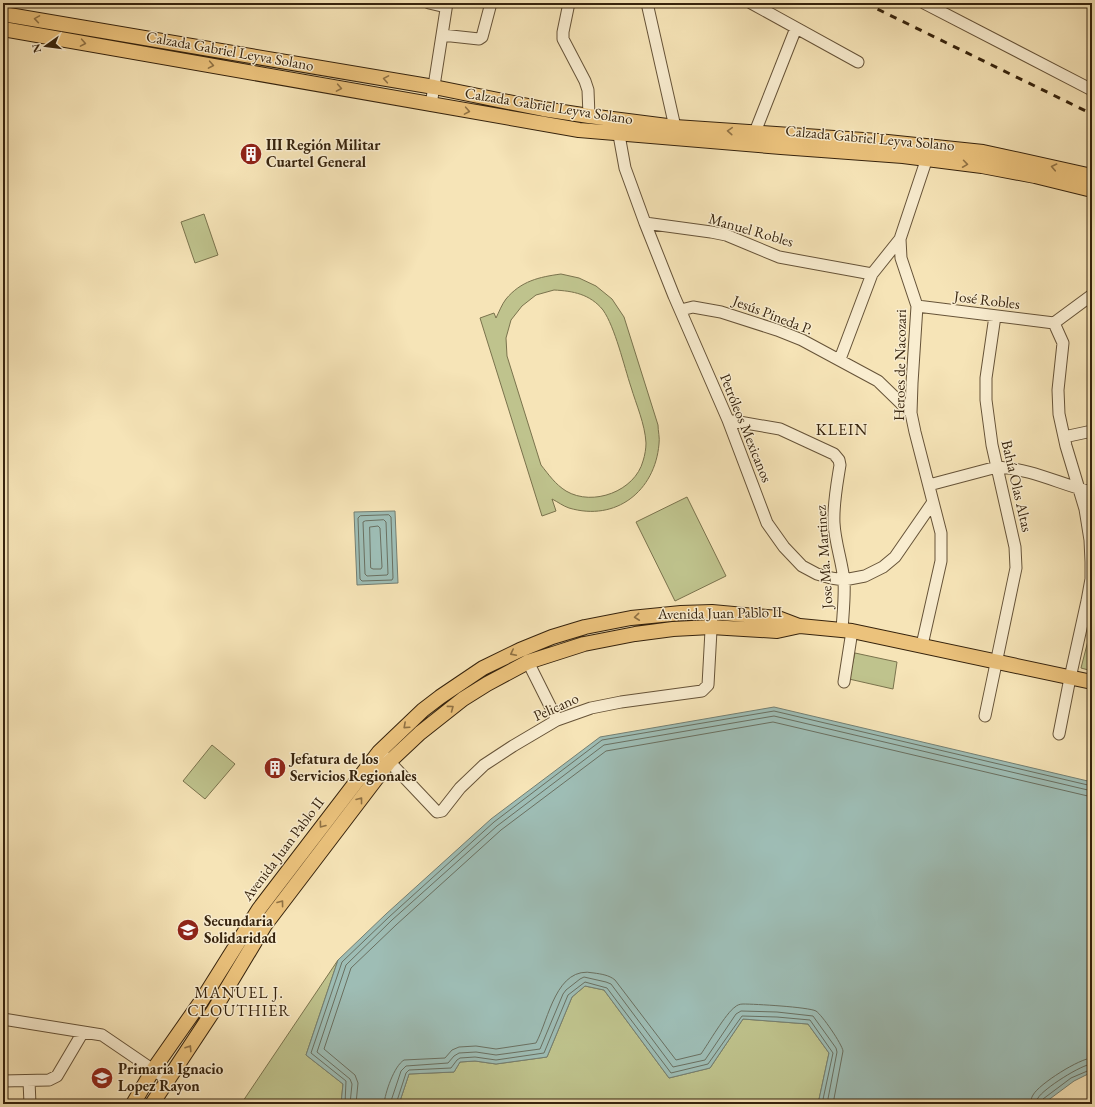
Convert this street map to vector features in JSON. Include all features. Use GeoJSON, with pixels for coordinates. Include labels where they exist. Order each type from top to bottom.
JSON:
{"type":"FeatureCollection","features":[{"type":"Feature","properties":{"kind":"main road","name":"Calzada Gabriel Leyva Solano"},"geometry":{"type":"LineString","coordinates":[[3,14],[434,87],[543,109],[589,116],[675,127],[878,141],[983,152],[1092,176]]}},
{"type":"Feature","properties":{"kind":"main road","name":"Calzada Gabriel Leyva Solano"},"geometry":{"type":"LineString","coordinates":[[3,29],[579,130],[619,135],[927,158],[1035,176],[1092,190]]}},
{"type":"Feature","properties":{"kind":"main road","name":"Avenida Juan Pablo II"},"geometry":{"type":"LineString","coordinates":[[133,1104],[153,1070],[202,1000],[259,909],[379,752],[418,715],[440,697],[483,668],[520,650],[585,627],[624,619],[681,613],[712,612],[778,618],[800,626],[847,630],[1092,682]]}},
{"type":"Feature","properties":{"kind":"main road","name":"Avenida Juan Pablo II"},"geometry":{"type":"LineString","coordinates":[[152,1104],[214,1010],[265,925],[389,762],[420,733],[463,699],[528,662],[604,639],[673,629],[710,627],[777,631],[800,626]]}},
{"type":"Feature","properties":{"kind":"main road"},"geometry":{"type":"LineString","coordinates":[[220,972],[231,980]]}},
{"type":"Feature","properties":{"kind":"street"},"geometry":{"type":"LineString","coordinates":[[429,3],[446,5],[432,105]]}},
{"type":"Feature","properties":{"kind":"street"},"geometry":{"type":"LineString","coordinates":[[442,36],[479,39],[482,37],[491,3]]}},
{"type":"Feature","properties":{"kind":"street"},"geometry":{"type":"LineString","coordinates":[[569,3],[563,39],[585,81],[588,90],[589,116]]}},
{"type":"Feature","properties":{"kind":"street"},"geometry":{"type":"LineString","coordinates":[[647,3],[675,127]]}},
{"type":"Feature","properties":{"kind":"street"},"geometry":{"type":"LineString","coordinates":[[751,3],[858,62]]}},
{"type":"Feature","properties":{"kind":"street"},"geometry":{"type":"LineString","coordinates":[[924,3],[1092,90]]}},
{"type":"Feature","properties":{"kind":"street"},"geometry":{"type":"LineString","coordinates":[[755,132],[796,28]]}},
{"type":"Feature","properties":{"kind":"street"},"geometry":{"type":"LineString","coordinates":[[132,51],[135,37]]}},
{"type":"Feature","properties":{"kind":"street","name":"Petróleos Mexicanos"},"geometry":{"type":"LineString","coordinates":[[619,135],[625,168],[645,223],[728,420],[767,523],[784,547],[802,566],[817,574],[844,580],[865,576],[883,567],[894,557],[933,502]]}},
{"type":"Feature","properties":{"kind":"street","name":"Heroes de Nacozari"},"geometry":{"type":"LineString","coordinates":[[922,645],[941,561],[941,533],[911,413],[917,306],[901,258],[900,238],[927,158]]}},
{"type":"Feature","properties":{"kind":"street","name":"Manuel Robles"},"geometry":{"type":"LineString","coordinates":[[645,223],[711,232],[738,239],[780,257],[872,274]]}},
{"type":"Feature","properties":{"kind":"street"},"geometry":{"type":"LineString","coordinates":[[840,359],[872,274],[900,238]]}},
{"type":"Feature","properties":{"kind":"street"},"geometry":{"type":"LineString","coordinates":[[1059,734],[1070,678],[1090,602],[1091,540],[1080,489],[1072,467],[1059,414],[1058,390],[1063,343],[1054,323],[1092,295]]}},
{"type":"Feature","properties":{"kind":"street","name":"José Robles"},"geometry":{"type":"LineString","coordinates":[[917,306],[1054,323]]}},
{"type":"Feature","properties":{"kind":"street","name":"Jesús Pineda P."},"geometry":{"type":"LineString","coordinates":[[681,310],[693,308],[721,312],[777,330],[802,340],[840,359],[878,381],[911,413]]}},
{"type":"Feature","properties":{"kind":"street","name":"Bahía Olas Altas"},"geometry":{"type":"LineString","coordinates":[[985,716],[1016,568],[1012,527],[992,445],[986,400],[986,378],[995,316]]}},
{"type":"Feature","properties":{"kind":"street","name":"Jose Ma. Martinez"},"geometry":{"type":"LineString","coordinates":[[728,420],[780,429],[836,456],[839,460],[840,465],[834,508],[834,524],[837,548],[844,580],[844,601],[847,630],[844,682]]}},
{"type":"Feature","properties":{"kind":"street"},"geometry":{"type":"LineString","coordinates":[[1064,437],[1092,431]]}},
{"type":"Feature","properties":{"kind":"street"},"geometry":{"type":"LineString","coordinates":[[929,485],[997,467],[1029,472],[1092,492]]}},
{"type":"Feature","properties":{"kind":"street","name":"Pelicano"},"geometry":{"type":"LineString","coordinates":[[389,762],[436,812],[440,812],[460,788],[484,765],[557,720],[591,708],[620,702],[702,692],[708,685],[712,612]]}},
{"type":"Feature","properties":{"kind":"street"},"geometry":{"type":"LineString","coordinates":[[528,662],[557,720]]}},
{"type":"Feature","properties":{"kind":"street"},"geometry":{"type":"LineString","coordinates":[[379,752],[389,762]]}},
{"type":"Feature","properties":{"kind":"street"},"geometry":{"type":"LineString","coordinates":[[3,1018],[102,1035],[168,1080]]}},
{"type":"Feature","properties":{"kind":"street"},"geometry":{"type":"LineString","coordinates":[[3,1081],[50,1080],[58,1076],[83,1032]]}},
{"type":"Feature","properties":{"kind":"street"},"geometry":{"type":"LineString","coordinates":[[29,1081],[30,1104]]}},
{"type":"Feature","properties":{"kind":"green space"},"geometry":{"type":"Polygon","coordinates":[[[204,214],[218,255],[195,263],[181,222],[204,214]]]}},
{"type":"Feature","properties":{"kind":"green space"},"geometry":{"type":"Polygon","coordinates":[[[561,274],[579,278],[596,286],[612,299],[624,317],[658,425],[659,442],[656,461],[650,476],[641,489],[630,499],[617,506],[602,511],[586,511],[569,508],[552,499],[556,511],[542,516],[480,318],[494,313],[496,318],[506,299],[518,288],[538,278],[561,274]],[[554,290],[536,295],[522,306],[511,320],[506,338],[507,356],[541,465],[555,482],[566,491],[577,496],[600,496],[612,493],[622,488],[639,472],[646,449],[644,429],[615,336],[603,310],[593,300],[581,294],[554,290]]]}},
{"type":"Feature","properties":{"kind":"green space"},"geometry":{"type":"Polygon","coordinates":[[[687,497],[726,576],[675,601],[636,522],[687,497]]]}},
{"type":"Feature","properties":{"kind":"green space"},"geometry":{"type":"Polygon","coordinates":[[[1092,625],[1092,671],[1081,668],[1092,625]]]}},
{"type":"Feature","properties":{"kind":"green space"},"geometry":{"type":"Polygon","coordinates":[[[855,653],[897,662],[893,689],[849,679],[855,653]]]}},
{"type":"Feature","properties":{"kind":"green space"},"geometry":{"type":"Polygon","coordinates":[[[212,745],[235,764],[205,799],[183,781],[212,745]]]}},
{"type":"Feature","properties":{"kind":"green space"},"geometry":{"type":"Polygon","coordinates":[[[338,960],[306,1055],[343,1084],[341,1104],[241,1104],[338,960]]]}},
{"type":"Feature","properties":{"kind":"green space"},"geometry":{"type":"Polygon","coordinates":[[[585,986],[604,990],[669,1078],[710,1068],[743,1019],[808,1024],[829,1053],[818,1104],[399,1104],[409,1074],[454,1072],[460,1062],[475,1061],[496,1064],[547,1057],[572,997],[585,986]]]}},
{"type":"Feature","properties":{"kind":"water"},"geometry":{"type":"Polygon","coordinates":[[[395,511],[398,583],[357,585],[354,512],[395,511]]]}},
{"type":"Feature","properties":{"kind":"water"},"geometry":{"type":"Polygon","coordinates":[[[774,707],[1092,782],[1092,1072],[1074,1081],[1043,1104],[818,1104],[829,1053],[808,1024],[743,1019],[710,1068],[669,1078],[604,990],[585,986],[572,997],[547,1057],[496,1064],[475,1061],[460,1062],[454,1072],[409,1074],[399,1104],[341,1104],[343,1084],[306,1055],[338,960],[386,914],[491,819],[600,737],[774,707]]]}},
{"type":"Feature","properties":{"kind":"railway"},"geometry":{"type":"LineString","coordinates":[[865,3],[1092,114]]}},
{"type":"Feature","properties":{"kind":"place","name":"III Región Militar Cuartel General"},"geometry":{"type":"Point","coordinates":[251,154]}},
{"type":"Feature","properties":{"kind":"place","name":"Jefatura de los Servicios Regionales"},"geometry":{"type":"Point","coordinates":[275,768]}},
{"type":"Feature","properties":{"kind":"place","name":"Secundaria Solidaridad"},"geometry":{"type":"Point","coordinates":[188,930]}},
{"type":"Feature","properties":{"kind":"place","name":"Primaria Ignacio Lopez Rayon"},"geometry":{"type":"Point","coordinates":[102,1078]}},
{"type":"Feature","properties":{"kind":"district","name":"KLEIN"},"geometry":{"type":"Point","coordinates":[842,429]}},
{"type":"Feature","properties":{"kind":"district","name":"MANUEL J. CLOUTHIER"},"geometry":{"type":"Point","coordinates":[239,1001]}}]}
